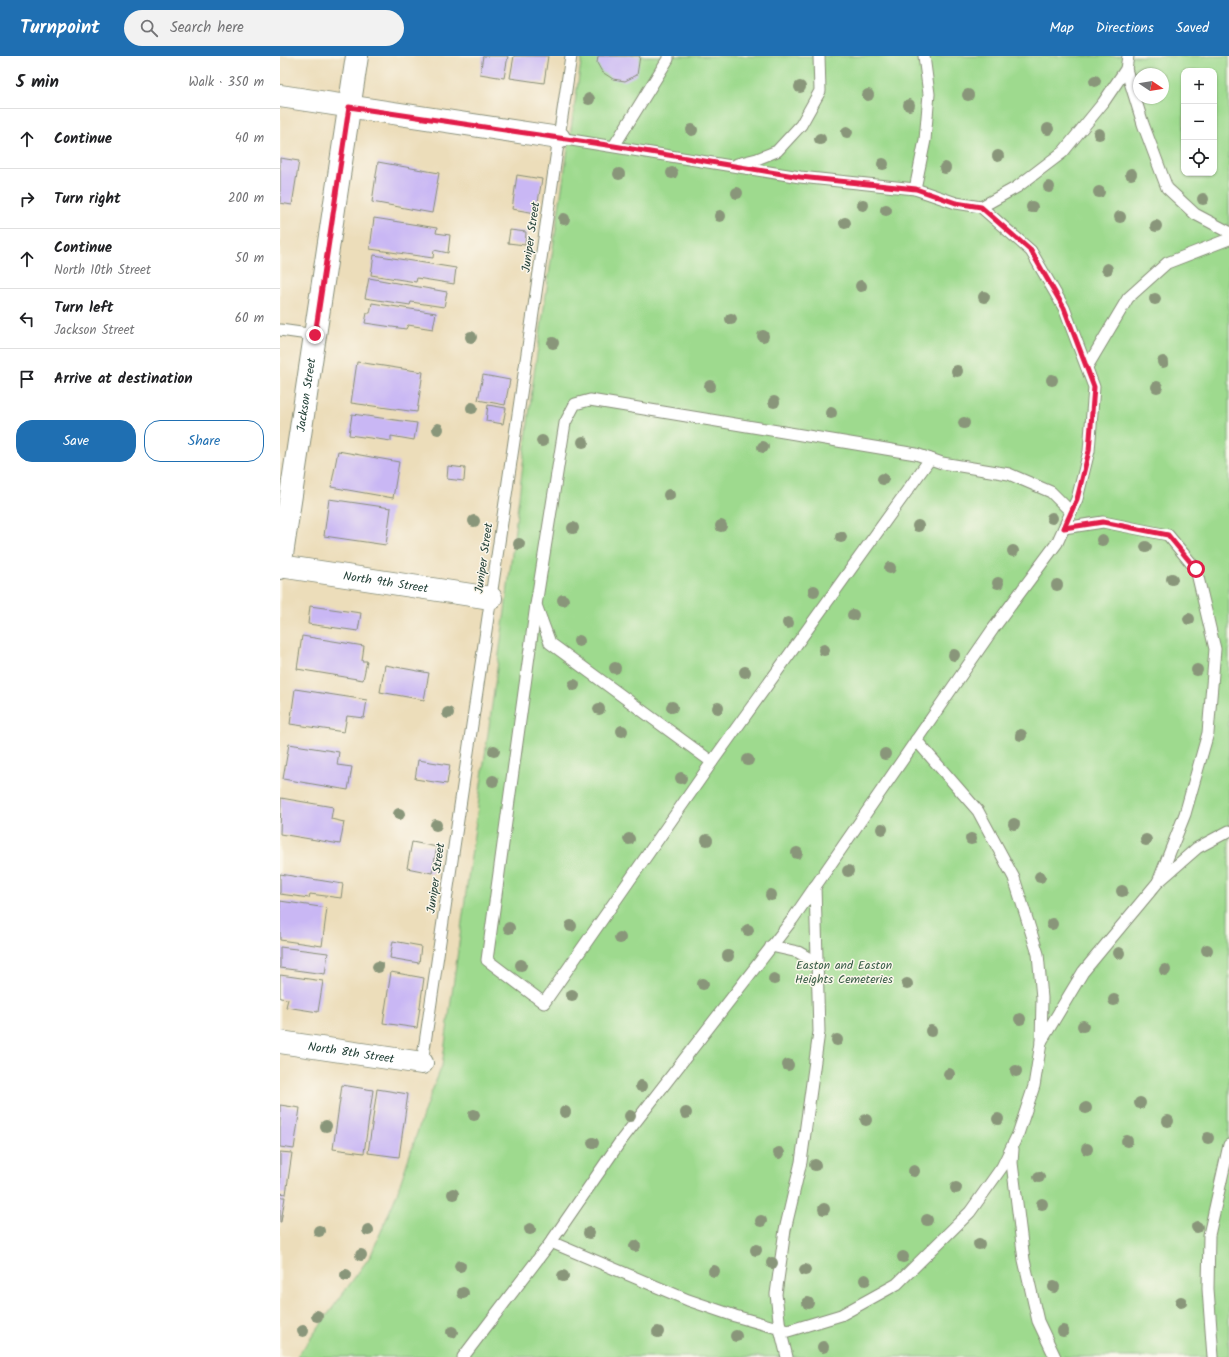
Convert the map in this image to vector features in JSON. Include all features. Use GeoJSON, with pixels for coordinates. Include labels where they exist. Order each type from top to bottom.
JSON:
{"type":"FeatureCollection","features":[{"type":"Feature","properties":{"kind":"street","name":"Jackson Street"},"geometry":{"type":"LineString","coordinates":[[280,567],[357,56]]}},
{"type":"Feature","properties":{"kind":"street"},"geometry":{"type":"LineString","coordinates":[[280,96],[559,138]]}},
{"type":"Feature","properties":{"kind":"street","name":"North 9th Street"},"geometry":{"type":"LineString","coordinates":[[280,567],[491,598]]}},
{"type":"Feature","properties":{"kind":"street","name":"North 8th Street"},"geometry":{"type":"LineString","coordinates":[[280,1042],[422,1063]]}},
{"type":"Feature","properties":{"kind":"lane","name":"Juniper Street"},"geometry":{"type":"LineString","coordinates":[[422,1063],[571,56]]}},
{"type":"Feature","properties":{"kind":"lane"},"geometry":{"type":"LineString","coordinates":[[614,146],[668,60],[668,56]]}},
{"type":"Feature","properties":{"kind":"lane"},"geometry":{"type":"LineString","coordinates":[[731,165],[757,159],[777,151],[801,124],[820,91],[819,56]]}},
{"type":"Feature","properties":{"kind":"lane"},"geometry":{"type":"LineString","coordinates":[[916,189],[925,140],[929,94],[924,56]]}},
{"type":"Feature","properties":{"kind":"lane"},"geometry":{"type":"LineString","coordinates":[[981,207],[1017,187],[1063,152],[1103,103],[1126,69],[1128,56]]}},
{"type":"Feature","properties":{"kind":"lane"},"geometry":{"type":"LineString","coordinates":[[1126,69],[1143,124],[1167,188],[1194,214],[1229,232]]}},
{"type":"Feature","properties":{"kind":"lane"},"geometry":{"type":"LineString","coordinates":[[463,1357],[551,1242],[620,1142],[771,946],[815,886],[993,629],[1057,543],[1077,499],[1089,451],[1094,387],[1064,308],[1031,251],[981,207],[956,203],[916,189],[800,177],[559,138]]}},
{"type":"Feature","properties":{"kind":"lane"},"geometry":{"type":"LineString","coordinates":[[1087,367],[1128,298],[1167,263],[1229,239]]}},
{"type":"Feature","properties":{"kind":"lane"},"geometry":{"type":"LineString","coordinates":[[280,330],[315,335]]}},
{"type":"Feature","properties":{"kind":"lane"},"geometry":{"type":"LineString","coordinates":[[930,459],[712,762],[544,1003],[487,960],[536,605],[565,423],[575,404],[590,400],[916,454],[942,463],[1009,474],[1052,492],[1071,512]]}},
{"type":"Feature","properties":{"kind":"lane"},"geometry":{"type":"LineString","coordinates":[[1064,528],[1103,522],[1168,535],[1196,569],[1215,649],[1208,733],[1185,814],[1158,882]]}},
{"type":"Feature","properties":{"kind":"lane"},"geometry":{"type":"LineString","coordinates":[[536,605],[550,643],[712,762]]}},
{"type":"Feature","properties":{"kind":"lane"},"geometry":{"type":"LineString","coordinates":[[551,1242],[688,1300],[735,1316],[788,1331],[841,1315],[897,1284],[970,1212],[1002,1167],[1013,1144],[1034,1086],[1041,1043],[1042,998],[1038,954],[1014,878],[978,811],[916,740]]}},
{"type":"Feature","properties":{"kind":"lane"},"geometry":{"type":"LineString","coordinates":[[1041,1043],[1083,972],[1158,882],[1197,848],[1229,830]]}},
{"type":"Feature","properties":{"kind":"lane"},"geometry":{"type":"LineString","coordinates":[[787,1357],[780,1329],[776,1294],[785,1230],[801,1162],[819,1032],[815,886]]}},
{"type":"Feature","properties":{"kind":"lane"},"geometry":{"type":"LineString","coordinates":[[771,946],[798,952],[817,962]]}},
{"type":"Feature","properties":{"kind":"lane"},"geometry":{"type":"LineString","coordinates":[[1013,1144],[1012,1163],[1024,1260],[1038,1322],[1055,1357]]}},
{"type":"Feature","properties":{"kind":"lane"},"geometry":{"type":"LineString","coordinates":[[1213,1357],[1208,1289],[1209,1235],[1229,1145]]}},
{"type":"Feature","properties":{"kind":"green space","name":"Easton and Easton Heights Cemeteries"},"geometry":{"type":"Polygon","coordinates":[[[582,56],[1229,56],[1229,1357],[297,1357],[371,1255],[396,1196],[426,1106],[442,1066],[505,611],[534,374],[582,56]]]}},
{"type":"Feature","properties":{"kind":"building"},"geometry":{"type":"Polygon","coordinates":[[[483,56],[508,56],[504,78],[480,74],[483,56]]]}},
{"type":"Feature","properties":{"kind":"building"},"geometry":{"type":"Polygon","coordinates":[[[514,56],[548,56],[544,83],[510,78],[514,56]]]}},
{"type":"Feature","properties":{"kind":"building"},"geometry":{"type":"Polygon","coordinates":[[[598,56],[640,56],[637,75],[625,81],[613,79],[602,72],[597,63],[598,56]]]}},
{"type":"Feature","properties":{"kind":"building"},"geometry":{"type":"Polygon","coordinates":[[[280,158],[299,161],[292,205],[280,203],[280,158]]]}},
{"type":"Feature","properties":{"kind":"building"},"geometry":{"type":"Polygon","coordinates":[[[378,162],[439,173],[432,213],[372,202],[378,162]]]}},
{"type":"Feature","properties":{"kind":"building"},"geometry":{"type":"Polygon","coordinates":[[[517,175],[542,179],[536,213],[512,209],[517,175]]]}},
{"type":"Feature","properties":{"kind":"building"},"geometry":{"type":"Polygon","coordinates":[[[374,218],[437,228],[436,233],[450,235],[448,253],[434,250],[433,258],[370,249],[374,218]]]}},
{"type":"Feature","properties":{"kind":"building"},"geometry":{"type":"Polygon","coordinates":[[[510,230],[526,232],[525,245],[508,243],[510,230]]]}},
{"type":"Feature","properties":{"kind":"building"},"geometry":{"type":"Polygon","coordinates":[[[374,255],[456,268],[454,284],[417,278],[416,282],[371,275],[374,255]]]}},
{"type":"Feature","properties":{"kind":"building"},"geometry":{"type":"Polygon","coordinates":[[[369,278],[447,292],[444,307],[411,302],[410,305],[365,298],[369,278]]]}},
{"type":"Feature","properties":{"kind":"building"},"geometry":{"type":"Polygon","coordinates":[[[372,303],[436,313],[433,329],[408,325],[406,329],[365,323],[367,313],[370,313],[372,303]]]}},
{"type":"Feature","properties":{"kind":"building"},"geometry":{"type":"Polygon","coordinates":[[[357,362],[423,372],[417,412],[351,403],[357,362]]]}},
{"type":"Feature","properties":{"kind":"building"},"geometry":{"type":"Polygon","coordinates":[[[483,375],[510,380],[505,405],[478,400],[483,375]]]}},
{"type":"Feature","properties":{"kind":"building"},"geometry":{"type":"Polygon","coordinates":[[[488,405],[506,408],[503,424],[486,421],[488,405]]]}},
{"type":"Feature","properties":{"kind":"building"},"geometry":{"type":"Polygon","coordinates":[[[352,414],[417,423],[414,440],[391,436],[391,441],[349,435],[352,414]]]}},
{"type":"Feature","properties":{"kind":"building"},"geometry":{"type":"Polygon","coordinates":[[[338,451],[399,462],[393,498],[331,487],[338,451]]]}},
{"type":"Feature","properties":{"kind":"building"},"geometry":{"type":"Polygon","coordinates":[[[448,466],[465,468],[464,481],[447,479],[448,466]]]}},
{"type":"Feature","properties":{"kind":"building"},"geometry":{"type":"Polygon","coordinates":[[[329,499],[391,508],[386,545],[324,536],[329,499]]]}},
{"type":"Feature","properties":{"kind":"building"},"geometry":{"type":"Polygon","coordinates":[[[310,606],[361,613],[358,631],[308,624],[310,606]]]}},
{"type":"Feature","properties":{"kind":"building"},"geometry":{"type":"Polygon","coordinates":[[[302,636],[364,646],[362,661],[367,661],[363,680],[297,669],[302,636]]]}},
{"type":"Feature","properties":{"kind":"building"},"geometry":{"type":"Polygon","coordinates":[[[385,665],[429,673],[424,700],[380,692],[385,665]]]}},
{"type":"Feature","properties":{"kind":"building"},"geometry":{"type":"Polygon","coordinates":[[[295,689],[367,700],[364,718],[347,716],[344,732],[290,724],[295,689]]]}},
{"type":"Feature","properties":{"kind":"building"},"geometry":{"type":"Polygon","coordinates":[[[289,744],[339,752],[337,765],[352,767],[348,790],[283,779],[289,744]]]}},
{"type":"Feature","properties":{"kind":"building"},"geometry":{"type":"Polygon","coordinates":[[[418,760],[450,765],[447,784],[415,779],[418,760]]]}},
{"type":"Feature","properties":{"kind":"building"},"geometry":{"type":"Polygon","coordinates":[[[281,798],[333,807],[331,819],[344,822],[340,844],[280,834],[281,798]]]}},
{"type":"Feature","properties":{"kind":"building"},"geometry":{"type":"Polygon","coordinates":[[[412,842],[437,847],[432,873],[407,868],[412,842]]]}},
{"type":"Feature","properties":{"kind":"building"},"geometry":{"type":"Polygon","coordinates":[[[280,874],[343,884],[341,898],[310,894],[309,898],[280,894],[280,874]]]}},
{"type":"Feature","properties":{"kind":"building"},"geometry":{"type":"Polygon","coordinates":[[[280,901],[327,908],[322,946],[280,940],[280,901]]]}},
{"type":"Feature","properties":{"kind":"building"},"geometry":{"type":"Polygon","coordinates":[[[393,941],[421,946],[419,963],[390,958],[393,941]]]}},
{"type":"Feature","properties":{"kind":"building"},"geometry":{"type":"Polygon","coordinates":[[[280,947],[328,953],[325,974],[280,968],[280,947]]]}},
{"type":"Feature","properties":{"kind":"building"},"geometry":{"type":"Polygon","coordinates":[[[391,972],[424,978],[417,1028],[383,1023],[391,972]]]}},
{"type":"Feature","properties":{"kind":"building"},"geometry":{"type":"Polygon","coordinates":[[[280,975],[323,981],[318,1012],[286,1007],[288,999],[280,998],[280,975]]]}},
{"type":"Feature","properties":{"kind":"building"},"geometry":{"type":"Polygon","coordinates":[[[342,1085],[373,1090],[364,1153],[333,1149],[342,1085]]]}},
{"type":"Feature","properties":{"kind":"building"},"geometry":{"type":"Polygon","coordinates":[[[377,1089],[408,1094],[399,1157],[368,1153],[377,1089]]]}},
{"type":"Feature","properties":{"kind":"building"},"geometry":{"type":"Polygon","coordinates":[[[280,1105],[300,1108],[294,1149],[280,1147],[280,1105]]]}},
{"type":"Feature","properties":{"kind":"building"},"geometry":{"type":"Polygon","coordinates":[[[280,1152],[292,1153],[286,1194],[280,1193],[280,1152]]]}},
{"type":"Feature","properties":{"kind":"building"},"geometry":{"type":"Polygon","coordinates":[[[280,1197],[285,1197],[281,1222],[280,1222],[280,1197]]]}},
{"type":"Feature","properties":{"kind":"route"},"geometry":{"type":"LineString","coordinates":[[315,335],[349,107],[614,146],[800,177],[916,189],[956,203],[981,207],[1031,251],[1064,308],[1094,387],[1089,451],[1077,499],[1064,528],[1103,522],[1168,535],[1196,569]]}}]}
